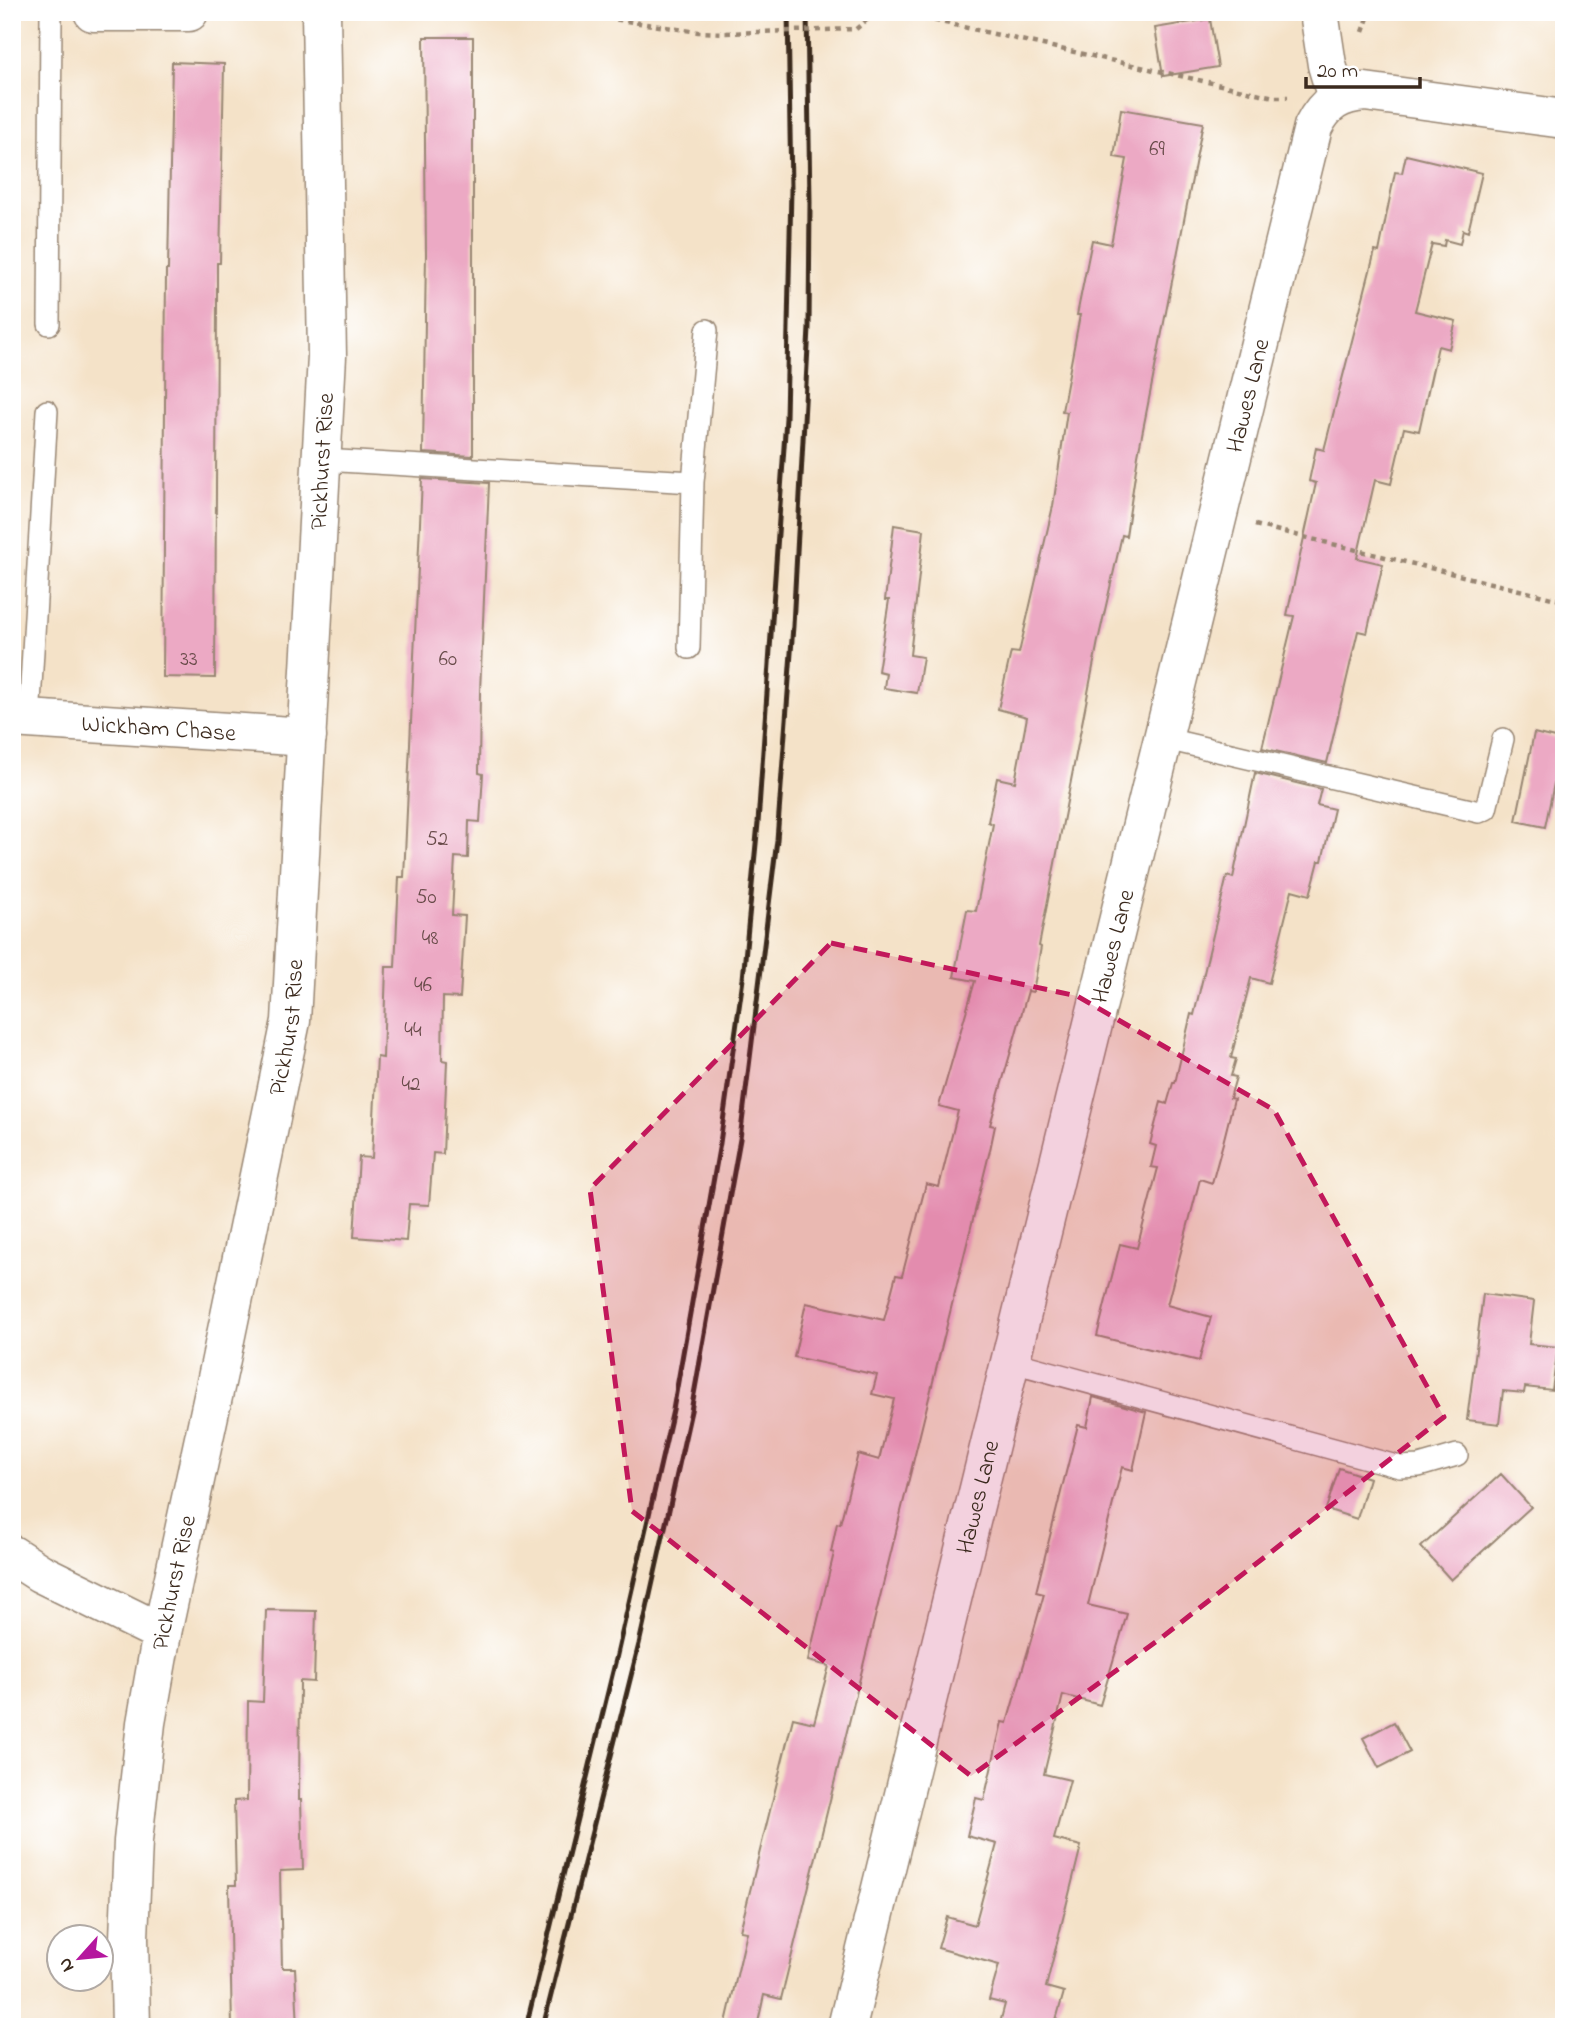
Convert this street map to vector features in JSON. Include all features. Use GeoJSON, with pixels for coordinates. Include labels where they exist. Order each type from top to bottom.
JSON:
{"type":"FeatureCollection","features":[{"type":"Feature","properties":{"kind":"street"},"geometry":{"type":"LineString","coordinates":[[93,12],[189,12]]}},
{"type":"Feature","properties":{"kind":"street","name":"Pickhurst Rise"},"geometry":{"type":"LineString","coordinates":[[131,2027],[129,1938],[133,1841],[146,1723],[162,1633],[291,1021],[327,356],[321,12]]}},
{"type":"Feature","properties":{"kind":"street"},"geometry":{"type":"LineString","coordinates":[[1319,12],[1327,65],[1337,98],[1365,92],[1564,119]]}},
{"type":"Feature","properties":{"kind":"street","name":"Hawes Lane"},"geometry":{"type":"LineString","coordinates":[[847,2027],[1313,127],[1327,104],[1337,98]]}},
{"type":"Feature","properties":{"kind":"street","name":"Wickham Chase"},"geometry":{"type":"LineString","coordinates":[[20,719],[307,737]]}},
{"type":"Feature","properties":{"kind":"street"},"geometry":{"type":"LineString","coordinates":[[12,1555],[40,1573],[162,1633]]}},
{"type":"Feature","properties":{"kind":"lane"},"geometry":{"type":"LineString","coordinates":[[49,324],[51,12]]}},
{"type":"Feature","properties":{"kind":"lane"},"geometry":{"type":"LineString","coordinates":[[689,648],[693,482],[707,330]]}},
{"type":"Feature","properties":{"kind":"lane"},"geometry":{"type":"LineString","coordinates":[[20,719],[47,411]]}},
{"type":"Feature","properties":{"kind":"lane"},"geometry":{"type":"LineString","coordinates":[[323,460],[693,482]]}},
{"type":"Feature","properties":{"kind":"lane"},"geometry":{"type":"LineString","coordinates":[[1162,738],[1479,813],[1486,809],[1503,739]]}},
{"type":"Feature","properties":{"kind":"lane"},"geometry":{"type":"LineString","coordinates":[[1009,1361],[1400,1467],[1419,1466],[1457,1455]]}},
{"type":"Feature","properties":{"kind":"path"},"geometry":{"type":"LineString","coordinates":[[567,12],[698,32],[726,33],[856,29],[875,13],[932,20],[1274,97],[1337,98]]}},
{"type":"Feature","properties":{"kind":"path"},"geometry":{"type":"LineString","coordinates":[[1217,516],[1564,601]]}},
{"type":"Feature","properties":{"kind":"highlighted area"},"geometry":{"type":"Polygon","coordinates":[[[831,943],[1077,996],[1274,1110],[1444,1417],[1161,1638],[971,1776],[632,1511],[590,1189],[831,943]]]}},
{"type":"Feature","properties":{"kind":"building"},"geometry":{"type":"Polygon","coordinates":[[[1210,19],[1218,67],[1163,76],[1155,28],[1210,19]]]}},
{"type":"Feature","properties":{"kind":"building"},"geometry":{"type":"Polygon","coordinates":[[[424,37],[473,37],[473,456],[423,453],[426,254],[424,37]]]}},
{"type":"Feature","properties":{"kind":"building"},"geometry":{"type":"Polygon","coordinates":[[[172,62],[224,64],[220,263],[217,263],[215,678],[163,677],[166,270],[172,62]]]}},
{"type":"Feature","properties":{"kind":"building"},"geometry":{"type":"Polygon","coordinates":[[[1121,109],[1203,123],[1138,455],[1126,536],[1122,535],[1098,641],[1039,946],[1041,947],[1033,992],[1028,991],[990,1125],[995,1126],[990,1150],[781,1999],[764,1995],[757,2027],[725,2027],[747,1932],[740,1931],[793,1718],[814,1723],[829,1666],[808,1661],[834,1553],[831,1552],[837,1523],[840,1524],[858,1454],[879,1460],[894,1399],[872,1394],[877,1375],[794,1357],[806,1303],[884,1320],[896,1275],[902,1276],[926,1184],[939,1187],[958,1111],[939,1106],[975,981],[954,977],[967,910],[976,911],[993,824],[988,822],[997,778],[1015,782],[1027,717],[998,709],[1011,652],[1019,653],[1053,506],[1067,412],[1062,411],[1092,240],[1111,244],[1127,159],[1114,157],[1121,109]]]}},
{"type":"Feature","properties":{"kind":"building"},"geometry":{"type":"Polygon","coordinates":[[[1406,155],[1482,173],[1468,232],[1463,230],[1460,244],[1445,240],[1444,246],[1432,244],[1415,311],[1456,321],[1449,349],[1438,346],[1419,431],[1404,428],[1391,484],[1375,480],[1357,558],[1383,564],[1367,633],[1358,631],[1327,763],[1262,748],[1294,616],[1287,615],[1316,483],[1309,481],[1316,448],[1324,450],[1375,251],[1379,252],[1395,172],[1402,173],[1406,155]]]}},
{"type":"Feature","properties":{"kind":"building"},"geometry":{"type":"Polygon","coordinates":[[[422,479],[489,483],[480,691],[479,773],[483,774],[480,822],[469,821],[468,858],[455,857],[452,915],[465,916],[460,998],[443,997],[442,1060],[447,1061],[443,1154],[433,1153],[429,1205],[409,1204],[406,1241],[354,1237],[359,1157],[372,1158],[377,1057],[383,1058],[386,967],[395,967],[399,877],[404,877],[422,479]]]}},
{"type":"Feature","properties":{"kind":"building"},"geometry":{"type":"Polygon","coordinates":[[[894,525],[924,530],[910,655],[923,657],[917,693],[884,688],[886,673],[878,671],[889,600],[885,600],[894,525]]]}},
{"type":"Feature","properties":{"kind":"building"},"geometry":{"type":"Polygon","coordinates":[[[1534,733],[1563,740],[1545,827],[1516,821],[1534,733]]]}},
{"type":"Feature","properties":{"kind":"building"},"geometry":{"type":"Polygon","coordinates":[[[1255,773],[1321,789],[1317,805],[1334,809],[1322,861],[1319,861],[1310,895],[1292,890],[1269,983],[1251,978],[1231,1058],[1236,1059],[1231,1076],[1236,1077],[1230,1098],[1234,1099],[1223,1143],[1212,1183],[1200,1179],[1167,1305],[1211,1317],[1199,1361],[1097,1336],[1120,1244],[1137,1248],[1158,1168],[1151,1167],[1156,1146],[1150,1144],[1161,1102],[1167,1104],[1175,1083],[1227,876],[1233,878],[1255,773]]]}},
{"type":"Feature","properties":{"kind":"building"},"geometry":{"type":"Polygon","coordinates":[[[1483,1294],[1534,1301],[1529,1344],[1558,1347],[1552,1390],[1525,1387],[1524,1393],[1503,1391],[1499,1424],[1467,1420],[1483,1294]]]}},
{"type":"Feature","properties":{"kind":"building"},"geometry":{"type":"Polygon","coordinates":[[[1093,1397],[1146,1412],[1133,1470],[1122,1467],[1088,1605],[1127,1614],[1100,1705],[1063,1695],[1044,1774],[1070,1780],[1054,1839],[1081,1846],[1046,1987],[1064,1992],[1054,2027],[999,2027],[1005,2004],[989,2000],[999,1965],[938,1948],[947,1917],[975,1925],[997,1844],[967,1836],[976,1798],[984,1800],[1002,1722],[1007,1723],[1033,1633],[1044,1594],[1036,1592],[1064,1480],[1078,1425],[1087,1427],[1093,1397]]]}},
{"type":"Feature","properties":{"kind":"building"},"geometry":{"type":"Polygon","coordinates":[[[1339,1468],[1369,1478],[1357,1519],[1326,1509],[1339,1468]]]}},
{"type":"Feature","properties":{"kind":"building"},"geometry":{"type":"Polygon","coordinates":[[[1501,1474],[1531,1507],[1451,1580],[1421,1547],[1501,1474]]]}},
{"type":"Feature","properties":{"kind":"building"},"geometry":{"type":"Polygon","coordinates":[[[266,1610],[316,1611],[314,1682],[300,1681],[299,1800],[303,1870],[280,1871],[282,1968],[295,1968],[298,2027],[232,2027],[229,1885],[236,1885],[234,1801],[247,1800],[248,1701],[263,1702],[266,1610]]]}},
{"type":"Feature","properties":{"kind":"building"},"geometry":{"type":"Polygon","coordinates":[[[1394,1722],[1410,1752],[1379,1768],[1363,1738],[1394,1722]]]}},
{"type":"Feature","properties":{"kind":"railway"},"geometry":{"type":"LineString","coordinates":[[526,2027],[616,1659],[673,1410],[720,1143],[743,979],[758,823],[786,418],[791,189],[788,12]]}},
{"type":"Feature","properties":{"kind":"railway"},"geometry":{"type":"LineString","coordinates":[[543,2027],[639,1644],[691,1411],[740,1139],[777,840],[793,626],[809,328],[807,12]]}}]}
